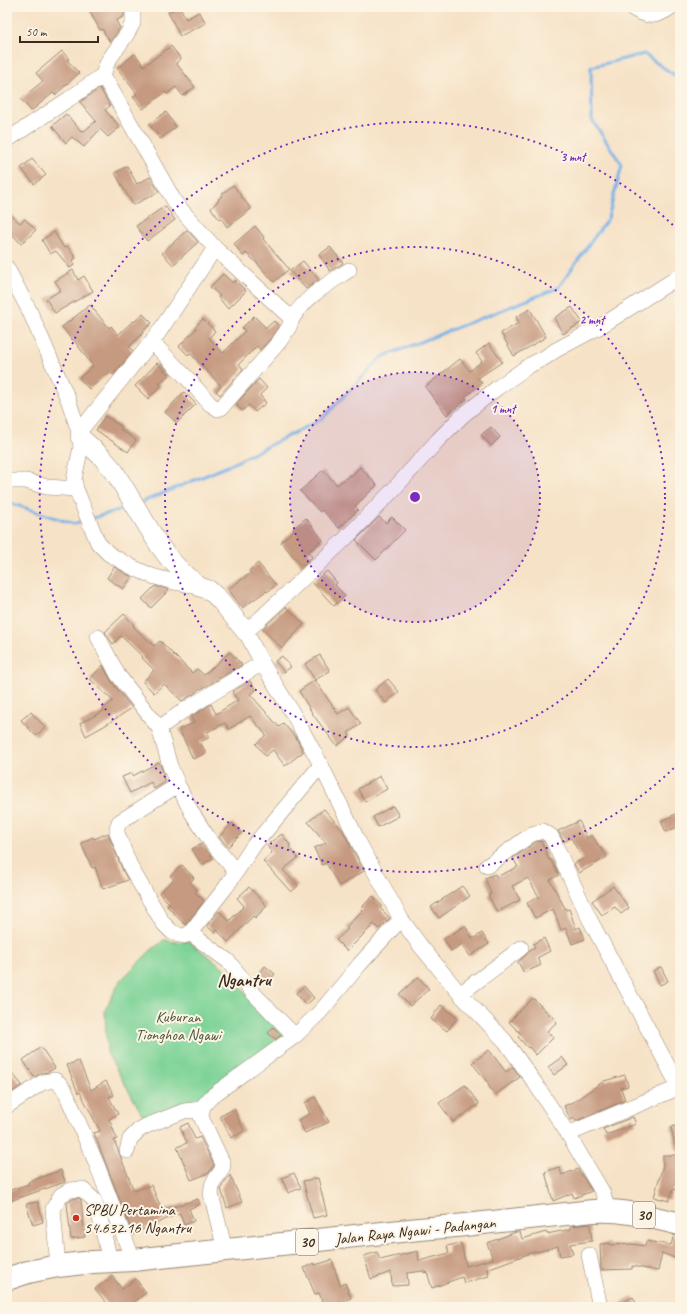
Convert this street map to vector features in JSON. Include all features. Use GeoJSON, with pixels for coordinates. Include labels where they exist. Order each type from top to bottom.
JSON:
{"type":"FeatureCollection","features":[{"type":"Feature","properties":{"kind":"highway","name":"Jalan Raya Ngawi - Padangan"},"geometry":{"type":"LineString","coordinates":[[7,1280],[28,1272],[58,1266],[291,1244],[419,1229],[608,1210],[639,1214],[680,1224]]}},
{"type":"Feature","properties":{"kind":"main road"},"geometry":{"type":"LineString","coordinates":[[80,434],[102,456],[114,471],[159,545],[184,574],[200,587],[209,590],[219,599],[246,632]]}},
{"type":"Feature","properties":{"kind":"street"},"geometry":{"type":"LineString","coordinates":[[7,140],[69,100],[104,75],[108,61],[127,34],[133,22],[133,7]]}},
{"type":"Feature","properties":{"kind":"street"},"geometry":{"type":"LineString","coordinates":[[630,7],[641,14],[652,16],[664,12],[670,7]]}},
{"type":"Feature","properties":{"kind":"street"},"geometry":{"type":"LineString","coordinates":[[104,75],[176,204],[215,248],[292,319]]}},
{"type":"Feature","properties":{"kind":"street"},"geometry":{"type":"LineString","coordinates":[[80,434],[152,342],[215,248]]}},
{"type":"Feature","properties":{"kind":"street"},"geometry":{"type":"LineString","coordinates":[[7,268],[30,312],[68,399],[80,434],[80,454],[74,479],[77,494],[98,543],[109,554],[132,568],[152,576],[200,587]]}},
{"type":"Feature","properties":{"kind":"street"},"geometry":{"type":"LineString","coordinates":[[152,342],[210,404],[218,409],[221,408],[279,342],[302,305],[317,292],[348,270]]}},
{"type":"Feature","properties":{"kind":"street"},"geometry":{"type":"LineString","coordinates":[[608,1210],[603,1193],[568,1134],[535,1083],[504,1041],[460,994],[419,944],[401,919],[359,843],[321,765],[292,712],[262,663],[246,632],[345,539],[462,416],[497,388],[530,365],[601,326],[680,276]]}},
{"type":"Feature","properties":{"kind":"street"},"geometry":{"type":"LineString","coordinates":[[7,481],[26,480],[77,494]]}},
{"type":"Feature","properties":{"kind":"street"},"geometry":{"type":"LineString","coordinates":[[98,637],[118,675],[159,728],[170,766],[192,813],[209,839],[236,872]]}},
{"type":"Feature","properties":{"kind":"street"},"geometry":{"type":"LineString","coordinates":[[159,728],[183,711],[262,663]]}},
{"type":"Feature","properties":{"kind":"street"},"geometry":{"type":"LineString","coordinates":[[178,785],[119,822],[117,829],[131,868],[163,923],[172,932],[184,936],[190,933],[226,887],[254,845],[321,765]]}},
{"type":"Feature","properties":{"kind":"street"},"geometry":{"type":"LineString","coordinates":[[487,866],[532,834],[543,831],[551,836],[590,920],[679,1087],[568,1134]]}},
{"type":"Feature","properties":{"kind":"street"},"geometry":{"type":"LineString","coordinates":[[225,1250],[211,1194],[214,1180],[221,1172],[223,1164],[201,1117],[203,1106],[212,1096],[295,1036],[321,1011],[360,964],[401,919]]}},
{"type":"Feature","properties":{"kind":"street"},"geometry":{"type":"LineString","coordinates":[[190,933],[228,962],[254,994],[295,1036]]}},
{"type":"Feature","properties":{"kind":"street"},"geometry":{"type":"LineString","coordinates":[[460,994],[522,948]]}},
{"type":"Feature","properties":{"kind":"street"},"geometry":{"type":"LineString","coordinates":[[7,1106],[43,1082],[55,1080],[59,1083],[65,1092],[96,1165],[133,1260]]}},
{"type":"Feature","properties":{"kind":"street"},"geometry":{"type":"LineString","coordinates":[[127,1151],[130,1139],[139,1130],[146,1126],[184,1111],[202,1109]]}},
{"type":"Feature","properties":{"kind":"street"},"geometry":{"type":"LineString","coordinates":[[58,1266],[53,1209],[61,1195],[70,1190],[82,1189],[94,1200],[100,1218],[110,1261]]}},
{"type":"Feature","properties":{"kind":"street"},"geometry":{"type":"LineString","coordinates":[[589,1255],[600,1307]]}},
{"type":"Feature","properties":{"kind":"green space","name":"Kuburan Tionghoa Ngawi"},"geometry":{"type":"Polygon","coordinates":[[[164,940],[175,942],[188,941],[224,968],[250,998],[288,1035],[196,1102],[177,1105],[145,1119],[107,1053],[105,1010],[120,981],[150,951],[164,940]]]}},
{"type":"Feature","properties":{"kind":"building"},"geometry":{"type":"Polygon","coordinates":[[[96,7],[121,7],[124,11],[124,16],[116,21],[120,28],[110,42],[102,29],[100,30],[90,12],[96,7]]]}},
{"type":"Feature","properties":{"kind":"building"},"geometry":{"type":"Polygon","coordinates":[[[180,7],[186,19],[199,12],[206,23],[180,36],[168,12],[180,7]]]}},
{"type":"Feature","properties":{"kind":"building"},"geometry":{"type":"Polygon","coordinates":[[[171,46],[181,59],[176,63],[195,87],[183,96],[176,87],[167,94],[165,92],[143,109],[133,97],[137,94],[117,68],[135,54],[144,66],[171,46]]]}},
{"type":"Feature","properties":{"kind":"building"},"geometry":{"type":"Polygon","coordinates":[[[62,51],[69,59],[67,60],[79,73],[55,95],[53,93],[31,111],[21,99],[43,81],[36,73],[62,51]]]}},
{"type":"Feature","properties":{"kind":"building"},"geometry":{"type":"Polygon","coordinates":[[[100,88],[110,106],[105,110],[120,127],[108,137],[100,129],[84,147],[72,137],[66,143],[52,126],[66,114],[81,131],[84,131],[96,121],[80,102],[100,88]]]}},
{"type":"Feature","properties":{"kind":"building"},"geometry":{"type":"Polygon","coordinates":[[[166,112],[176,127],[160,139],[149,124],[166,112]]]}},
{"type":"Feature","properties":{"kind":"building"},"geometry":{"type":"Polygon","coordinates":[[[32,159],[46,175],[34,184],[21,168],[32,159]]]}},
{"type":"Feature","properties":{"kind":"building"},"geometry":{"type":"Polygon","coordinates":[[[127,166],[137,184],[150,177],[159,192],[133,205],[115,173],[127,166]]]}},
{"type":"Feature","properties":{"kind":"building"},"geometry":{"type":"Polygon","coordinates":[[[233,185],[251,209],[227,227],[221,218],[219,219],[211,208],[219,200],[218,199],[222,196],[221,195],[233,185]]]}},
{"type":"Feature","properties":{"kind":"building"},"geometry":{"type":"Polygon","coordinates":[[[165,206],[175,220],[147,241],[136,226],[165,206]]]}},
{"type":"Feature","properties":{"kind":"building"},"geometry":{"type":"Polygon","coordinates":[[[7,211],[20,223],[25,219],[36,230],[21,244],[7,228],[7,211]]]}},
{"type":"Feature","properties":{"kind":"building"},"geometry":{"type":"Polygon","coordinates":[[[255,226],[264,237],[263,239],[289,269],[274,282],[246,253],[243,256],[234,244],[255,226]]]}},
{"type":"Feature","properties":{"kind":"building"},"geometry":{"type":"Polygon","coordinates":[[[187,230],[198,242],[173,265],[162,253],[187,230]]]}},
{"type":"Feature","properties":{"kind":"building"},"geometry":{"type":"Polygon","coordinates":[[[54,232],[64,248],[67,246],[76,258],[72,261],[74,265],[70,268],[56,251],[50,254],[42,240],[54,232]]]}},
{"type":"Feature","properties":{"kind":"building"},"geometry":{"type":"Polygon","coordinates":[[[330,247],[343,263],[330,271],[319,255],[330,247]]]}},
{"type":"Feature","properties":{"kind":"building"},"geometry":{"type":"Polygon","coordinates":[[[303,261],[319,280],[306,289],[290,271],[303,261]]]}},
{"type":"Feature","properties":{"kind":"building"},"geometry":{"type":"Polygon","coordinates":[[[73,270],[78,280],[84,276],[93,291],[55,313],[46,299],[61,290],[55,281],[73,270]]]}},
{"type":"Feature","properties":{"kind":"building"},"geometry":{"type":"Polygon","coordinates":[[[223,274],[233,283],[235,280],[246,291],[228,309],[218,297],[220,296],[210,287],[223,274]]]}},
{"type":"Feature","properties":{"kind":"building"},"geometry":{"type":"Polygon","coordinates":[[[90,305],[109,328],[111,326],[118,335],[143,314],[152,323],[129,347],[133,351],[113,375],[110,372],[89,389],[79,378],[93,366],[62,327],[90,305]]]}},
{"type":"Feature","properties":{"kind":"building"},"geometry":{"type":"Polygon","coordinates":[[[572,307],[582,322],[563,334],[554,318],[572,307]]]}},
{"type":"Feature","properties":{"kind":"building"},"geometry":{"type":"Polygon","coordinates":[[[530,309],[546,337],[514,356],[501,333],[519,323],[516,317],[530,309]]]}},
{"type":"Feature","properties":{"kind":"building"},"geometry":{"type":"Polygon","coordinates":[[[254,316],[266,328],[274,321],[279,326],[272,337],[260,350],[257,346],[239,364],[243,369],[220,395],[216,391],[221,386],[190,353],[188,355],[179,346],[196,329],[195,327],[203,319],[215,331],[209,338],[223,353],[245,331],[242,328],[254,316]]]}},
{"type":"Feature","properties":{"kind":"building"},"geometry":{"type":"Polygon","coordinates":[[[489,343],[502,362],[478,378],[482,383],[465,397],[467,399],[447,415],[425,387],[460,359],[470,371],[482,361],[476,353],[489,343]]]}},
{"type":"Feature","properties":{"kind":"building"},"geometry":{"type":"Polygon","coordinates":[[[157,363],[169,375],[159,384],[161,386],[148,399],[135,386],[157,363]]]}},
{"type":"Feature","properties":{"kind":"building"},"geometry":{"type":"Polygon","coordinates":[[[259,379],[267,388],[260,395],[266,403],[255,412],[249,405],[242,411],[236,404],[259,379]]]}},
{"type":"Feature","properties":{"kind":"building"},"geometry":{"type":"Polygon","coordinates":[[[184,392],[196,404],[177,423],[165,412],[184,392]]]}},
{"type":"Feature","properties":{"kind":"building"},"geometry":{"type":"Polygon","coordinates":[[[105,416],[122,427],[120,429],[136,440],[128,452],[96,430],[105,416]]]}},
{"type":"Feature","properties":{"kind":"building"},"geometry":{"type":"Polygon","coordinates":[[[491,427],[500,437],[491,446],[481,435],[491,427]]]}},
{"type":"Feature","properties":{"kind":"building"},"geometry":{"type":"Polygon","coordinates":[[[360,467],[377,485],[355,506],[358,510],[339,528],[322,510],[320,512],[300,491],[323,470],[337,485],[350,475],[351,476],[360,467]]]}},
{"type":"Feature","properties":{"kind":"building"},"geometry":{"type":"Polygon","coordinates":[[[379,517],[386,523],[392,517],[405,530],[376,560],[356,540],[379,517]]]}},
{"type":"Feature","properties":{"kind":"building"},"geometry":{"type":"Polygon","coordinates":[[[306,518],[323,540],[308,552],[312,557],[302,566],[281,542],[306,518]]]}},
{"type":"Feature","properties":{"kind":"building"},"geometry":{"type":"Polygon","coordinates":[[[258,563],[276,585],[242,608],[228,589],[251,573],[249,571],[258,563]]]}},
{"type":"Feature","properties":{"kind":"building"},"geometry":{"type":"Polygon","coordinates":[[[114,567],[132,577],[123,589],[107,578],[114,567]]]}},
{"type":"Feature","properties":{"kind":"building"},"geometry":{"type":"Polygon","coordinates":[[[327,571],[337,583],[335,585],[345,596],[334,606],[313,583],[327,571]]]}},
{"type":"Feature","properties":{"kind":"building"},"geometry":{"type":"Polygon","coordinates":[[[155,586],[169,590],[151,608],[142,599],[155,586]]]}},
{"type":"Feature","properties":{"kind":"building"},"geometry":{"type":"Polygon","coordinates":[[[286,607],[304,624],[282,648],[262,629],[286,607]]]}},
{"type":"Feature","properties":{"kind":"building"},"geometry":{"type":"Polygon","coordinates":[[[124,614],[134,625],[133,626],[154,646],[160,641],[192,673],[197,669],[204,675],[230,652],[242,665],[201,689],[200,688],[182,701],[164,684],[154,693],[143,682],[154,670],[121,636],[113,644],[105,632],[124,614]]]}},
{"type":"Feature","properties":{"kind":"building"},"geometry":{"type":"Polygon","coordinates":[[[320,655],[330,671],[315,680],[305,664],[320,655]]]}},
{"type":"Feature","properties":{"kind":"building"},"geometry":{"type":"Polygon","coordinates":[[[282,656],[291,667],[284,672],[275,661],[282,656]]]}},
{"type":"Feature","properties":{"kind":"building"},"geometry":{"type":"Polygon","coordinates":[[[103,665],[111,681],[132,708],[86,736],[80,723],[104,711],[103,709],[113,701],[90,679],[103,665]]]}},
{"type":"Feature","properties":{"kind":"building"},"geometry":{"type":"Polygon","coordinates":[[[388,679],[399,692],[386,703],[375,690],[388,679]]]}},
{"type":"Feature","properties":{"kind":"building"},"geometry":{"type":"Polygon","coordinates":[[[315,680],[338,714],[349,707],[361,724],[348,733],[350,736],[337,746],[314,716],[299,691],[315,680]]]}},
{"type":"Feature","properties":{"kind":"building"},"geometry":{"type":"Polygon","coordinates":[[[250,681],[256,690],[250,694],[279,727],[283,723],[297,739],[303,752],[285,766],[273,750],[265,756],[256,744],[266,735],[250,716],[229,729],[225,723],[207,732],[210,737],[200,742],[206,753],[193,759],[179,729],[194,723],[191,717],[211,704],[216,714],[238,700],[232,692],[250,681]]]}},
{"type":"Feature","properties":{"kind":"building"},"geometry":{"type":"Polygon","coordinates":[[[31,712],[45,727],[36,736],[21,720],[31,712]]]}},
{"type":"Feature","properties":{"kind":"building"},"geometry":{"type":"Polygon","coordinates":[[[159,762],[164,774],[162,775],[165,782],[154,789],[151,782],[130,793],[122,777],[132,773],[133,776],[159,762]]]}},
{"type":"Feature","properties":{"kind":"building"},"geometry":{"type":"Polygon","coordinates":[[[380,776],[387,789],[365,802],[358,789],[380,776]]]}},
{"type":"Feature","properties":{"kind":"building"},"geometry":{"type":"Polygon","coordinates":[[[393,806],[399,816],[378,827],[373,817],[393,806]]]}},
{"type":"Feature","properties":{"kind":"building"},"geometry":{"type":"Polygon","coordinates":[[[324,809],[343,831],[364,871],[339,886],[326,863],[322,865],[314,848],[326,843],[308,822],[324,809]]]}},
{"type":"Feature","properties":{"kind":"building"},"geometry":{"type":"Polygon","coordinates":[[[680,812],[680,826],[666,832],[661,821],[680,812]]]}},
{"type":"Feature","properties":{"kind":"building"},"geometry":{"type":"Polygon","coordinates":[[[579,821],[587,838],[592,835],[600,849],[601,848],[607,857],[579,873],[574,864],[583,859],[571,838],[564,842],[558,831],[579,821]]]}},
{"type":"Feature","properties":{"kind":"building"},"geometry":{"type":"Polygon","coordinates":[[[232,823],[242,833],[228,847],[219,837],[232,823]]]}},
{"type":"Feature","properties":{"kind":"building"},"geometry":{"type":"Polygon","coordinates":[[[108,833],[128,880],[103,889],[95,867],[92,868],[81,843],[93,837],[94,839],[108,833]]]}},
{"type":"Feature","properties":{"kind":"building"},"geometry":{"type":"Polygon","coordinates":[[[282,834],[290,845],[289,847],[298,858],[283,870],[298,886],[291,892],[263,861],[272,853],[267,845],[282,834]]]}},
{"type":"Feature","properties":{"kind":"building"},"geometry":{"type":"Polygon","coordinates":[[[541,841],[549,860],[550,859],[559,875],[550,880],[566,910],[569,909],[576,929],[580,927],[585,939],[572,944],[566,928],[561,930],[553,909],[535,918],[527,903],[539,897],[528,878],[512,886],[520,900],[497,912],[488,895],[491,894],[485,878],[495,874],[496,877],[518,867],[513,858],[536,842],[541,841]]]}},
{"type":"Feature","properties":{"kind":"building"},"geometry":{"type":"Polygon","coordinates":[[[201,844],[213,858],[202,865],[192,849],[201,844]]]}},
{"type":"Feature","properties":{"kind":"building"},"geometry":{"type":"Polygon","coordinates":[[[182,865],[194,878],[190,882],[197,890],[195,892],[204,901],[185,925],[167,906],[170,904],[159,893],[174,879],[170,876],[182,865]]]}},
{"type":"Feature","properties":{"kind":"building"},"geometry":{"type":"Polygon","coordinates":[[[462,886],[470,896],[439,918],[431,907],[462,886]]]}},
{"type":"Feature","properties":{"kind":"building"},"geometry":{"type":"Polygon","coordinates":[[[613,886],[629,908],[621,914],[615,907],[602,915],[592,901],[613,886]]]}},
{"type":"Feature","properties":{"kind":"building"},"geometry":{"type":"Polygon","coordinates":[[[249,887],[267,906],[255,918],[253,916],[228,942],[217,930],[215,933],[207,926],[219,911],[229,921],[244,906],[237,898],[249,887]]]}},
{"type":"Feature","properties":{"kind":"building"},"geometry":{"type":"Polygon","coordinates":[[[373,896],[382,906],[380,908],[390,918],[379,929],[374,924],[347,951],[336,940],[348,929],[346,927],[363,910],[361,908],[373,896]]]}},
{"type":"Feature","properties":{"kind":"building"},"geometry":{"type":"Polygon","coordinates":[[[465,926],[473,939],[482,933],[489,944],[470,956],[462,944],[451,951],[444,939],[465,926]]]}},
{"type":"Feature","properties":{"kind":"building"},"geometry":{"type":"Polygon","coordinates":[[[544,938],[550,951],[537,958],[541,965],[524,973],[518,962],[535,947],[533,944],[544,938]]]}},
{"type":"Feature","properties":{"kind":"building"},"geometry":{"type":"Polygon","coordinates":[[[265,966],[275,974],[267,984],[257,976],[265,966]]]}},
{"type":"Feature","properties":{"kind":"building"},"geometry":{"type":"Polygon","coordinates":[[[661,967],[668,981],[660,985],[653,971],[661,967]]]}},
{"type":"Feature","properties":{"kind":"building"},"geometry":{"type":"Polygon","coordinates":[[[418,977],[429,989],[410,1006],[399,994],[418,977]]]}},
{"type":"Feature","properties":{"kind":"building"},"geometry":{"type":"Polygon","coordinates":[[[304,986],[314,998],[306,1005],[296,993],[304,986]]]}},
{"type":"Feature","properties":{"kind":"building"},"geometry":{"type":"Polygon","coordinates":[[[533,998],[557,1022],[547,1031],[553,1038],[536,1055],[518,1037],[521,1034],[509,1022],[533,998]]]}},
{"type":"Feature","properties":{"kind":"building"},"geometry":{"type":"Polygon","coordinates":[[[441,1005],[457,1018],[447,1031],[431,1019],[441,1005]]]}},
{"type":"Feature","properties":{"kind":"building"},"geometry":{"type":"Polygon","coordinates":[[[273,1027],[281,1035],[275,1039],[268,1033],[273,1027]]]}},
{"type":"Feature","properties":{"kind":"building"},"geometry":{"type":"Polygon","coordinates":[[[41,1047],[55,1068],[34,1077],[23,1060],[41,1047]]]}},
{"type":"Feature","properties":{"kind":"building"},"geometry":{"type":"Polygon","coordinates":[[[489,1050],[506,1072],[513,1067],[520,1077],[495,1095],[488,1085],[489,1084],[472,1063],[489,1050]]]}},
{"type":"Feature","properties":{"kind":"building"},"geometry":{"type":"Polygon","coordinates":[[[562,1057],[568,1065],[554,1075],[548,1067],[562,1057]]]}},
{"type":"Feature","properties":{"kind":"building"},"geometry":{"type":"Polygon","coordinates":[[[79,1061],[91,1090],[106,1081],[114,1095],[109,1097],[118,1114],[109,1119],[117,1139],[114,1140],[134,1191],[151,1185],[160,1205],[164,1210],[198,1199],[200,1204],[189,1209],[194,1221],[184,1225],[180,1213],[133,1234],[94,1133],[100,1131],[80,1092],[78,1093],[67,1065],[79,1061]]]}},
{"type":"Feature","properties":{"kind":"building"},"geometry":{"type":"Polygon","coordinates":[[[7,1067],[22,1085],[7,1095],[7,1067]]]}},
{"type":"Feature","properties":{"kind":"building"},"geometry":{"type":"Polygon","coordinates":[[[625,1075],[628,1086],[621,1088],[625,1100],[576,1121],[574,1118],[571,1120],[564,1106],[575,1101],[604,1081],[625,1075]]]}},
{"type":"Feature","properties":{"kind":"building"},"geometry":{"type":"Polygon","coordinates":[[[465,1085],[479,1104],[453,1122],[439,1103],[465,1085]]]}},
{"type":"Feature","properties":{"kind":"building"},"geometry":{"type":"Polygon","coordinates":[[[315,1097],[329,1122],[305,1133],[298,1120],[310,1114],[305,1103],[315,1097]]]}},
{"type":"Feature","properties":{"kind":"building"},"geometry":{"type":"Polygon","coordinates":[[[234,1109],[244,1131],[231,1138],[220,1116],[234,1109]]]}},
{"type":"Feature","properties":{"kind":"building"},"geometry":{"type":"Polygon","coordinates":[[[633,1117],[636,1124],[606,1135],[603,1129],[633,1117]]]}},
{"type":"Feature","properties":{"kind":"building"},"geometry":{"type":"Polygon","coordinates":[[[188,1123],[195,1139],[200,1137],[214,1165],[209,1173],[191,1180],[177,1147],[187,1143],[180,1127],[188,1123]]]}},
{"type":"Feature","properties":{"kind":"building"},"geometry":{"type":"Polygon","coordinates":[[[680,1125],[680,1150],[676,1150],[671,1127],[680,1125]]]}},
{"type":"Feature","properties":{"kind":"building"},"geometry":{"type":"Polygon","coordinates":[[[663,1155],[680,1155],[680,1191],[673,1189],[669,1201],[654,1197],[663,1165],[663,1155]]]}},
{"type":"Feature","properties":{"kind":"building"},"geometry":{"type":"Polygon","coordinates":[[[559,1167],[562,1175],[578,1169],[592,1191],[574,1198],[572,1193],[553,1201],[545,1172],[559,1167]]]}},
{"type":"Feature","properties":{"kind":"building"},"geometry":{"type":"Polygon","coordinates":[[[61,1170],[65,1182],[7,1202],[7,1191],[29,1184],[28,1182],[61,1170]]]}},
{"type":"Feature","properties":{"kind":"building"},"geometry":{"type":"Polygon","coordinates":[[[294,1173],[301,1188],[288,1193],[282,1178],[294,1173]]]}},
{"type":"Feature","properties":{"kind":"building"},"geometry":{"type":"Polygon","coordinates":[[[230,1175],[242,1202],[227,1208],[221,1189],[230,1175]]]}},
{"type":"Feature","properties":{"kind":"building"},"geometry":{"type":"Polygon","coordinates":[[[318,1178],[327,1215],[313,1218],[303,1181],[318,1178]]]}},
{"type":"Feature","properties":{"kind":"building"},"geometry":{"type":"Polygon","coordinates":[[[79,1198],[81,1200],[85,1237],[71,1239],[67,1203],[73,1199],[79,1198]]]}},
{"type":"Feature","properties":{"kind":"building"},"geometry":{"type":"Polygon","coordinates":[[[38,1202],[43,1222],[33,1225],[26,1204],[38,1202]]]}},
{"type":"Feature","properties":{"kind":"building"},"geometry":{"type":"Polygon","coordinates":[[[590,1224],[592,1241],[570,1244],[573,1254],[560,1256],[558,1246],[536,1251],[487,1269],[489,1276],[464,1283],[462,1277],[432,1288],[427,1272],[424,1273],[424,1271],[407,1273],[408,1285],[392,1286],[391,1272],[371,1279],[364,1256],[377,1252],[380,1260],[418,1251],[419,1261],[449,1253],[447,1246],[461,1243],[466,1266],[493,1259],[487,1243],[516,1232],[520,1232],[522,1239],[546,1232],[547,1234],[571,1229],[571,1226],[590,1224]]]}},
{"type":"Feature","properties":{"kind":"building"},"geometry":{"type":"Polygon","coordinates":[[[674,1235],[680,1236],[680,1260],[662,1253],[658,1271],[632,1266],[632,1269],[601,1270],[600,1244],[610,1243],[610,1245],[631,1244],[645,1246],[646,1241],[671,1245],[674,1235]]]}},
{"type":"Feature","properties":{"kind":"building"},"geometry":{"type":"Polygon","coordinates":[[[332,1260],[340,1285],[345,1283],[351,1298],[329,1307],[325,1307],[319,1293],[315,1294],[304,1268],[314,1263],[315,1265],[332,1260]]]}},
{"type":"Feature","properties":{"kind":"building"},"geometry":{"type":"Polygon","coordinates":[[[112,1276],[122,1289],[136,1279],[146,1293],[133,1303],[136,1307],[110,1307],[95,1289],[112,1276]]]}},
{"type":"Feature","properties":{"kind":"building"},"geometry":{"type":"Polygon","coordinates":[[[633,1297],[638,1307],[613,1307],[633,1297]]]}},
{"type":"Feature","properties":{"kind":"waterway"},"geometry":{"type":"LineString","coordinates":[[140,503],[228,466],[322,419],[382,357],[558,288],[608,218],[622,165],[592,120],[591,67],[644,54],[680,79]]}},
{"type":"Feature","properties":{"kind":"waterway"},"geometry":{"type":"LineString","coordinates":[[7,502],[74,524],[85,520]]}},
{"type":"Feature","properties":{"kind":"waterway"},"geometry":{"type":"LineString","coordinates":[[93,518],[129,507]]}},
{"type":"Feature","properties":{"kind":"place","name":"SPBU Pertamina 54.632.16 Ngantru"},"geometry":{"type":"Point","coordinates":[76,1218]}},
{"type":"Feature","properties":{"kind":"district","name":"Ngantru"},"geometry":{"type":"Point","coordinates":[244,980]}}]}
